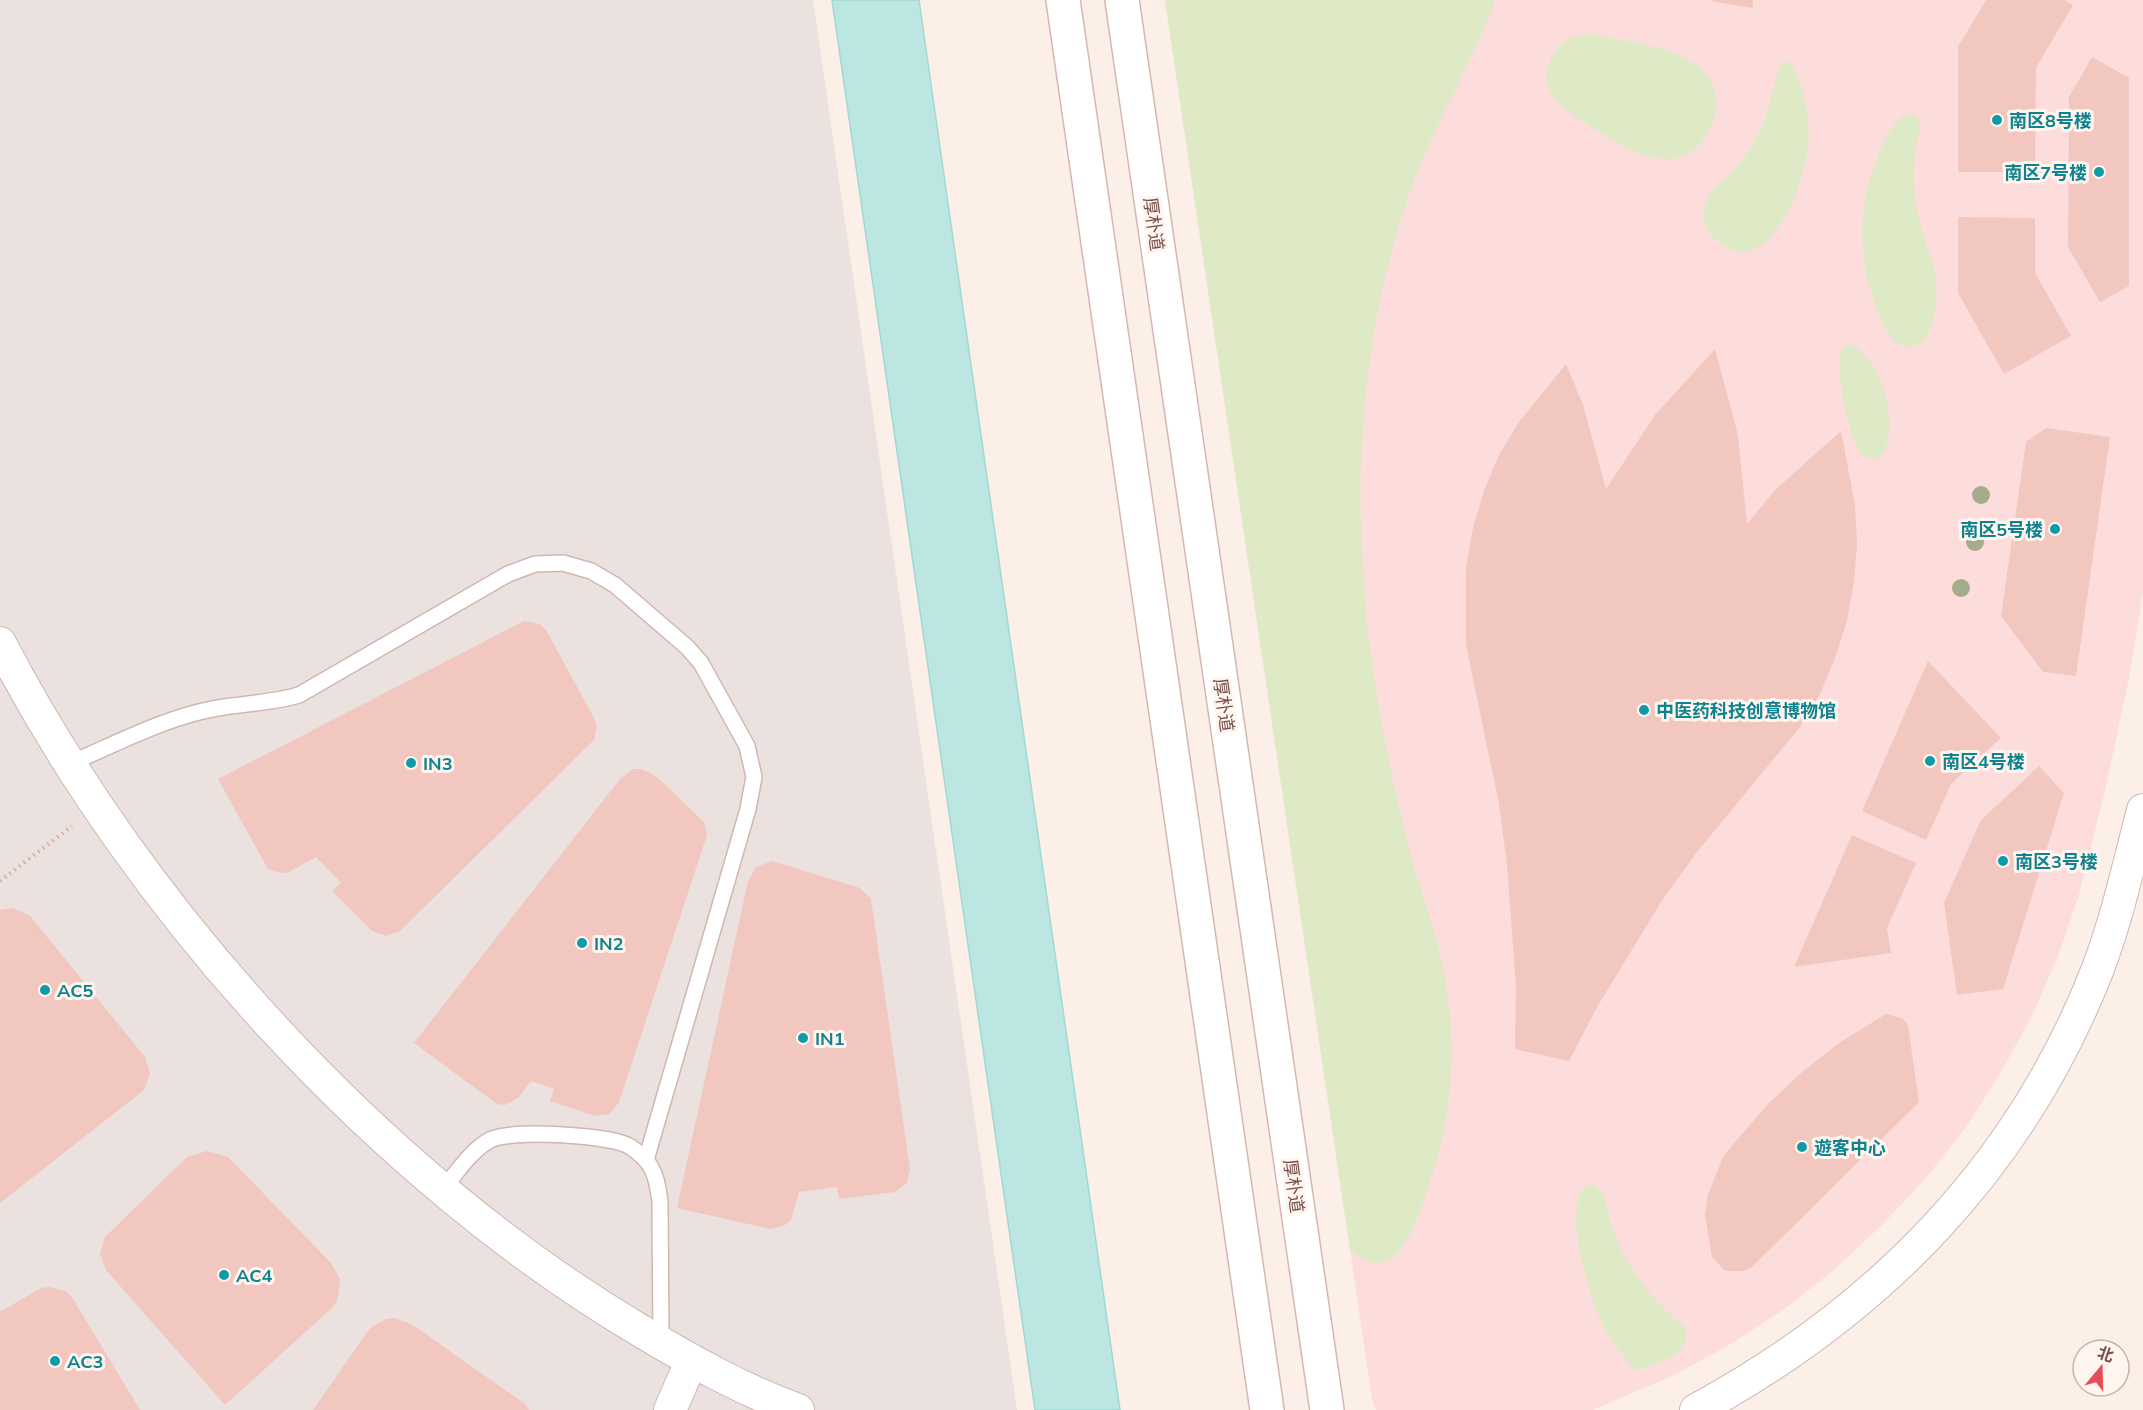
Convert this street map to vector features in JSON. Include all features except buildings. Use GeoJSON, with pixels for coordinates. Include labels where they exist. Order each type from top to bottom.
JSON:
{"type":"FeatureCollection","features":[{"type":"Feature","properties":{"kind":"main road"},"geometry":{"type":"LineString","coordinates":[[1063,0],[1262,1404]]}},
{"type":"Feature","properties":{"kind":"main road","name":"厚朴道"},"geometry":{"type":"LineString","coordinates":[[1122,0],[1327,1410]]}},
{"type":"Feature","properties":{"kind":"street"},"geometry":{"type":"LineString","coordinates":[[0,643],[70,763],[161,892],[220,966],[355,1112],[442,1190],[515,1248],[602,1308],[692,1362],[798,1410]]}},
{"type":"Feature","properties":{"kind":"street"},"geometry":{"type":"LineString","coordinates":[[1696,1410],[1751,1380],[1808,1343],[1862,1301],[1912,1255],[1958,1204],[2000,1150],[2037,1094],[2069,1034],[2097,971],[2119,907],[2143,810]]}},
{"type":"Feature","properties":{"kind":"street"},"geometry":{"type":"LineString","coordinates":[[670,1410],[692,1362]]}},
{"type":"Feature","properties":{"kind":"lane"},"geometry":{"type":"LineString","coordinates":[[70,763],[169,721],[200,712],[277,702],[299,695],[508,574],[535,564],[563,563],[591,571],[615,585],[687,647],[701,663],[747,746],[754,777],[748,809],[646,1160]]}},
{"type":"Feature","properties":{"kind":"lane"},"geometry":{"type":"LineString","coordinates":[[442,1190],[476,1152],[489,1141],[505,1134],[605,1139],[627,1146],[646,1160],[657,1180],[660,1202],[661,1343]]}},
{"type":"Feature","properties":{"kind":"path"},"geometry":{"type":"LineString","coordinates":[[0,881],[98,805]]}},
{"type":"Feature","properties":{"kind":"shaded area"},"geometry":{"type":"Polygon","coordinates":[[[0,0],[813,0],[1017,1410],[0,1410],[0,0]]]}},
{"type":"Feature","properties":{"kind":"shaded area"},"geometry":{"type":"Polygon","coordinates":[[[1165,0],[2143,0],[2143,592],[2128,683],[2105,790],[2079,895],[2058,956],[2032,1016],[2001,1072],[1966,1127],[1926,1178],[1882,1225],[1834,1270],[1783,1310],[1729,1345],[1672,1376],[1593,1410],[1376,1410],[1372,1399],[1165,0]]]}},
{"type":"Feature","properties":{"kind":"green space"},"geometry":{"type":"Polygon","coordinates":[[[1165,0],[1495,0],[1477,44],[1426,151],[1398,227],[1373,338],[1366,394],[1361,507],[1370,650],[1396,792],[1412,860],[1438,945],[1444,973],[1451,1030],[1450,1089],[1441,1146],[1433,1173],[1415,1224],[1406,1242],[1395,1255],[1382,1262],[1367,1261],[1350,1249],[1165,0]]]}},
{"type":"Feature","properties":{"kind":"green space"},"geometry":{"type":"Polygon","coordinates":[[[1592,34],[1660,49],[1686,58],[1697,65],[1709,78],[1715,93],[1716,110],[1711,127],[1702,141],[1690,152],[1675,158],[1646,156],[1608,137],[1561,106],[1550,92],[1547,82],[1549,64],[1558,47],[1565,41],[1576,36],[1592,34]]]}},
{"type":"Feature","properties":{"kind":"green space"},"geometry":{"type":"Polygon","coordinates":[[[1785,61],[1790,63],[1795,70],[1807,107],[1809,136],[1803,170],[1788,211],[1765,243],[1750,250],[1733,250],[1725,247],[1712,236],[1705,221],[1705,205],[1711,192],[1741,161],[1755,141],[1766,118],[1779,71],[1785,61]]]}},
{"type":"Feature","properties":{"kind":"green space"},"geometry":{"type":"Polygon","coordinates":[[[1905,115],[1916,116],[1921,126],[1914,162],[1915,198],[1935,273],[1937,289],[1936,305],[1928,334],[1917,345],[1902,346],[1891,337],[1874,301],[1863,256],[1862,233],[1864,210],[1874,165],[1894,125],[1905,115]]]}},
{"type":"Feature","properties":{"kind":"green space"},"geometry":{"type":"Polygon","coordinates":[[[1850,345],[1861,351],[1871,363],[1885,397],[1889,416],[1889,434],[1885,449],[1876,459],[1862,456],[1852,434],[1843,401],[1841,355],[1845,346],[1850,345]]]}},
{"type":"Feature","properties":{"kind":"green space"},"geometry":{"type":"Polygon","coordinates":[[[1591,1184],[1597,1186],[1604,1196],[1612,1228],[1633,1270],[1651,1295],[1686,1328],[1686,1338],[1678,1352],[1663,1361],[1636,1371],[1603,1326],[1585,1274],[1577,1228],[1577,1207],[1581,1192],[1591,1184]]]}},
{"type":"Feature","properties":{"kind":"water"},"geometry":{"type":"Polygon","coordinates":[[[832,0],[919,0],[1120,1410],[1035,1410],[832,0]]]}},
{"type":"Feature","properties":{"kind":"place","name":"南区8号楼"},"geometry":{"type":"Point","coordinates":[1997,120]}},
{"type":"Feature","properties":{"kind":"place","name":"南区7号楼"},"geometry":{"type":"Point","coordinates":[2099,172]}},
{"type":"Feature","properties":{"kind":"place","name":"南区5号楼"},"geometry":{"type":"Point","coordinates":[2055,529]}},
{"type":"Feature","properties":{"kind":"place","name":"中医药科技创意博物馆"},"geometry":{"type":"Point","coordinates":[1644,710]}},
{"type":"Feature","properties":{"kind":"place","name":"南区4号楼"},"geometry":{"type":"Point","coordinates":[1930,761]}},
{"type":"Feature","properties":{"kind":"place","name":"IN3"},"geometry":{"type":"Point","coordinates":[411,763]}},
{"type":"Feature","properties":{"kind":"place","name":"南区3号楼"},"geometry":{"type":"Point","coordinates":[2003,861]}},
{"type":"Feature","properties":{"kind":"place","name":"IN2"},"geometry":{"type":"Point","coordinates":[582,943]}},
{"type":"Feature","properties":{"kind":"place","name":"AC5"},"geometry":{"type":"Point","coordinates":[45,990]}},
{"type":"Feature","properties":{"kind":"place","name":"IN1"},"geometry":{"type":"Point","coordinates":[803,1038]}},
{"type":"Feature","properties":{"kind":"place","name":"遊客中心"},"geometry":{"type":"Point","coordinates":[1802,1147]}},
{"type":"Feature","properties":{"kind":"place","name":"AC4"},"geometry":{"type":"Point","coordinates":[224,1275]}},
{"type":"Feature","properties":{"kind":"place","name":"AC3"},"geometry":{"type":"Point","coordinates":[55,1361]}}]}
